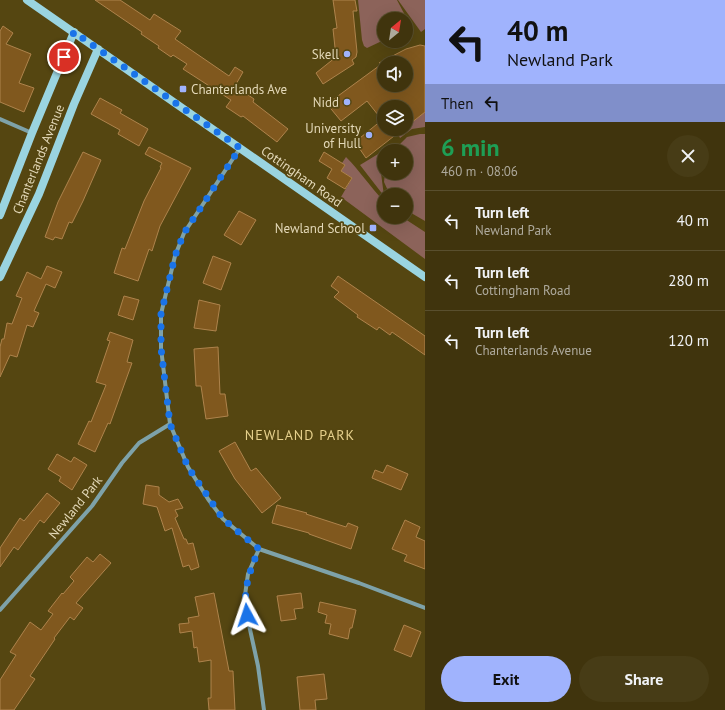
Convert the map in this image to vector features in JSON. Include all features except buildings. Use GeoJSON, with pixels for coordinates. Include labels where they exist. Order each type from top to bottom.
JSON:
{"type":"FeatureCollection","features":[{"type":"Feature","properties":{"kind":"main road","name":"Cottingham Road"},"geometry":{"type":"LineString","coordinates":[[27,0],[425,277]]}},
{"type":"Feature","properties":{"kind":"main road","name":"Chanterlands Avenue"},"geometry":{"type":"LineString","coordinates":[[0,215],[74,32]]}},
{"type":"Feature","properties":{"kind":"main road","name":"Chanterlands Avenue"},"geometry":{"type":"LineString","coordinates":[[0,277],[39,194],[74,104],[98,49]]}},
{"type":"Feature","properties":{"kind":"street"},"geometry":{"type":"LineString","coordinates":[[0,119],[32,133]]}},
{"type":"Feature","properties":{"kind":"street"},"geometry":{"type":"LineString","coordinates":[[240,148],[184,233],[175,256],[161,314],[161,348],[170,424],[188,467],[208,499],[223,519],[259,549],[365,585],[425,608]]}},
{"type":"Feature","properties":{"kind":"street","name":"Newland Park"},"geometry":{"type":"LineString","coordinates":[[0,610],[92,506],[122,462],[139,443],[170,424]]}},
{"type":"Feature","properties":{"kind":"street"},"geometry":{"type":"LineString","coordinates":[[259,549],[248,574],[244,602],[258,666],[264,710]]}},
{"type":"Feature","properties":{"kind":"shaded area"},"geometry":{"type":"Polygon","coordinates":[[[358,0],[397,0],[403,12],[377,12],[377,43],[367,48],[364,46],[362,40],[358,0]]]}},
{"type":"Feature","properties":{"kind":"shaded area"},"geometry":{"type":"Polygon","coordinates":[[[398,0],[425,0],[425,29],[421,32],[413,21],[413,12],[407,12],[398,0]]]}},
{"type":"Feature","properties":{"kind":"shaded area"},"geometry":{"type":"Polygon","coordinates":[[[425,110],[425,127],[413,129],[413,119],[425,110]]]}},
{"type":"Feature","properties":{"kind":"shaded area"},"geometry":{"type":"Polygon","coordinates":[[[425,134],[425,221],[413,214],[413,188],[387,188],[384,182],[384,180],[413,180],[413,144],[400,144],[407,137],[425,134]]]}},
{"type":"Feature","properties":{"kind":"shaded area"},"geometry":{"type":"Polygon","coordinates":[[[377,155],[377,180],[382,180],[383,188],[378,188],[360,165],[377,155]]]}},
{"type":"Feature","properties":{"kind":"shaded area"},"geometry":{"type":"Polygon","coordinates":[[[346,157],[377,193],[377,224],[341,197],[352,178],[341,171],[345,165],[342,163],[346,157]]]}},
{"type":"Feature","properties":{"kind":"shaded area"},"geometry":{"type":"Polygon","coordinates":[[[378,224],[413,224],[425,232],[425,259],[378,224]]]}},
{"type":"Feature","properties":{"kind":"place","name":"Skell"},"geometry":{"type":"Point","coordinates":[347,54]}},
{"type":"Feature","properties":{"kind":"place","name":"Chanterlands Ave"},"geometry":{"type":"Point","coordinates":[183,89]}},
{"type":"Feature","properties":{"kind":"place","name":"Nidd"},"geometry":{"type":"Point","coordinates":[347,102]}},
{"type":"Feature","properties":{"kind":"place","name":"University of Hull"},"geometry":{"type":"Point","coordinates":[369,135]}},
{"type":"Feature","properties":{"kind":"place","name":"Newland School"},"geometry":{"type":"Point","coordinates":[373,228]}},
{"type":"Feature","properties":{"kind":"district","name":"NEWLAND PARK"},"geometry":{"type":"Point","coordinates":[300,435]}},
{"type":"Feature","properties":{"kind":"route"},"geometry":{"type":"LineString","coordinates":[[64,57],[74,32],[240,148],[184,233],[175,256],[161,314],[161,348],[170,424],[188,467],[208,499],[223,519],[259,549],[248,574],[244,602],[247,615]]}}]}
